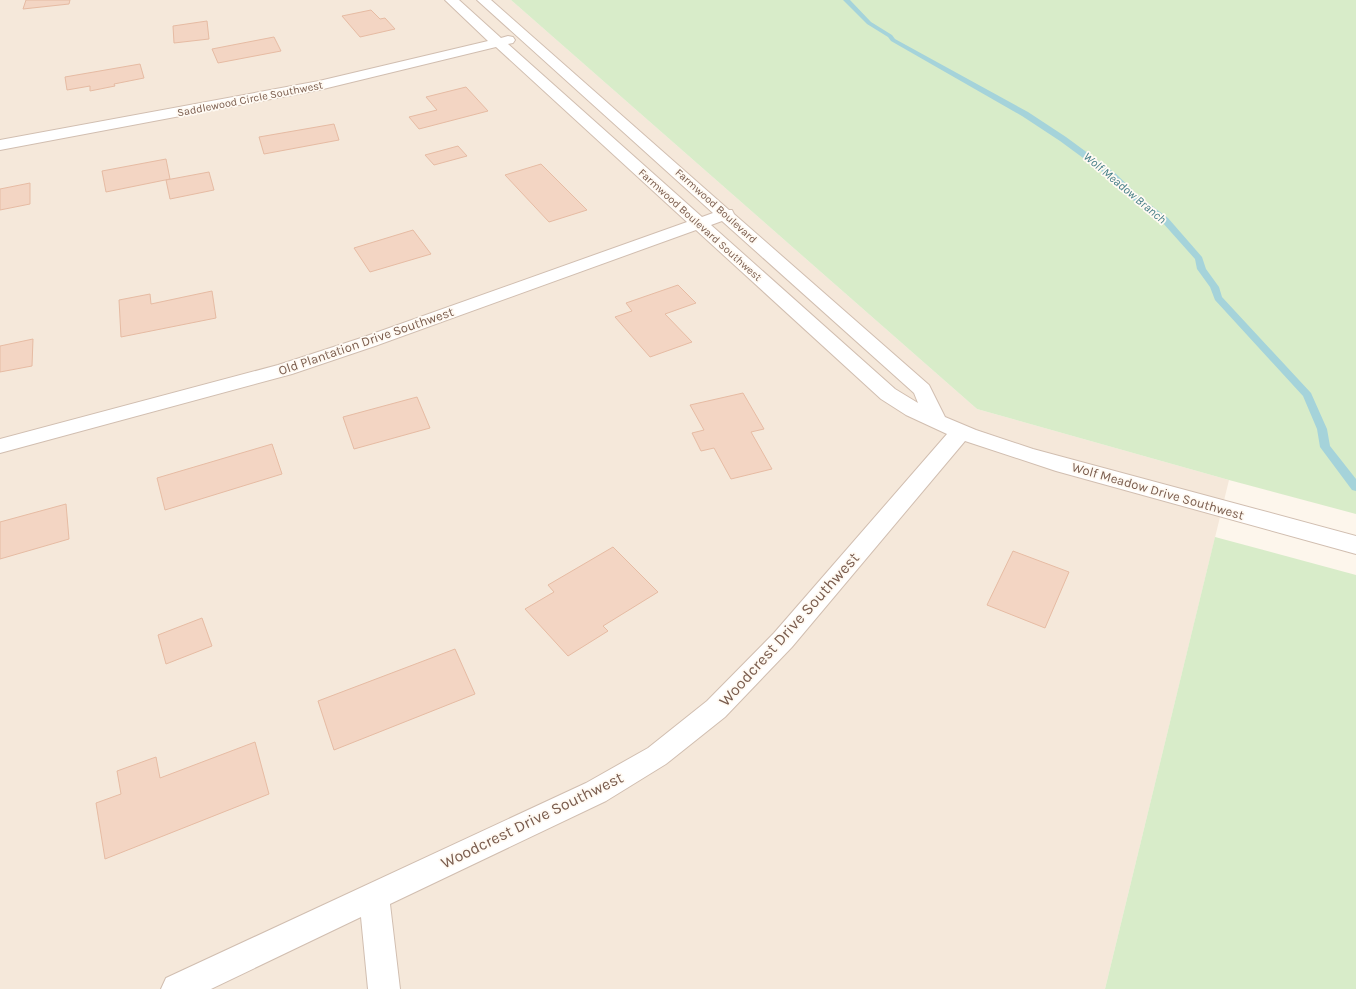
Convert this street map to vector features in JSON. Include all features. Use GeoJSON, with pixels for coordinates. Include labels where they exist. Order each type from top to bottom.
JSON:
{"type":"FeatureCollection","features":[{"type":"Feature","properties":{"kind":"street","name":"Farmwood Boulevard Southwest"},"geometry":{"type":"LineString","coordinates":[[451,0],[888,394],[905,406],[949,427]]}},
{"type":"Feature","properties":{"kind":"street","name":"Farmwood Boulevard"},"geometry":{"type":"LineString","coordinates":[[483,0],[726,214],[922,390],[949,427]]}},
{"type":"Feature","properties":{"kind":"street","name":"Saddlewood Circle Southwest"},"geometry":{"type":"LineString","coordinates":[[0,145],[337,82],[524,36]]}},
{"type":"Feature","properties":{"kind":"street","name":"Old Plantation Drive Southwest"},"geometry":{"type":"LineString","coordinates":[[0,446],[285,370],[375,340],[726,214]]}},
{"type":"Feature","properties":{"kind":"street","name":"Wolf Meadow Drive Southwest"},"geometry":{"type":"LineString","coordinates":[[949,427],[1028,455],[1356,545]]}},
{"type":"Feature","properties":{"kind":"street","name":"Woodcrest Drive Southwest"},"geometry":{"type":"LineString","coordinates":[[177,989],[596,792],[657,756],[716,709],[783,640],[949,427]]}},
{"type":"Feature","properties":{"kind":"street"},"geometry":{"type":"LineString","coordinates":[[374,896],[384,989]]}},
{"type":"Feature","properties":{"kind":"shaded area"},"geometry":{"type":"Polygon","coordinates":[[[0,0],[511,0],[977,409],[1229,480],[1105,989],[0,989],[0,0]]]}},
{"type":"Feature","properties":{"kind":"green space"},"geometry":{"type":"Polygon","coordinates":[[[511,0],[1356,0],[1356,514],[977,409],[511,0]]]}},
{"type":"Feature","properties":{"kind":"green space"},"geometry":{"type":"Polygon","coordinates":[[[1215,537],[1356,575],[1356,989],[1105,989],[1215,537]]]}},
{"type":"Feature","properties":{"kind":"building"},"geometry":{"type":"Polygon","coordinates":[[[26,0],[70,0],[69,4],[23,9],[26,0]]]}},
{"type":"Feature","properties":{"kind":"building"},"geometry":{"type":"Polygon","coordinates":[[[371,10],[380,19],[385,18],[395,29],[360,37],[342,16],[371,10]]]}},
{"type":"Feature","properties":{"kind":"building"},"geometry":{"type":"Polygon","coordinates":[[[207,21],[209,39],[174,43],[173,26],[207,21]]]}},
{"type":"Feature","properties":{"kind":"building"},"geometry":{"type":"Polygon","coordinates":[[[274,37],[281,51],[218,63],[212,49],[274,37]]]}},
{"type":"Feature","properties":{"kind":"building"},"geometry":{"type":"Polygon","coordinates":[[[140,64],[144,78],[90,91],[90,86],[67,90],[65,77],[140,64]]]}},
{"type":"Feature","properties":{"kind":"building"},"geometry":{"type":"Polygon","coordinates":[[[466,87],[488,111],[419,129],[409,117],[437,110],[426,97],[466,87]]]}},
{"type":"Feature","properties":{"kind":"building"},"geometry":{"type":"Polygon","coordinates":[[[334,124],[339,140],[264,154],[259,137],[334,124]]]}},
{"type":"Feature","properties":{"kind":"building"},"geometry":{"type":"Polygon","coordinates":[[[458,146],[467,156],[434,165],[425,155],[458,146]]]}},
{"type":"Feature","properties":{"kind":"building"},"geometry":{"type":"Polygon","coordinates":[[[166,159],[170,179],[106,192],[102,171],[166,159]]]}},
{"type":"Feature","properties":{"kind":"building"},"geometry":{"type":"Polygon","coordinates":[[[541,164],[587,210],[549,222],[505,175],[541,164]]]}},
{"type":"Feature","properties":{"kind":"building"},"geometry":{"type":"Polygon","coordinates":[[[209,172],[214,190],[170,199],[166,180],[209,172]]]}},
{"type":"Feature","properties":{"kind":"building"},"geometry":{"type":"Polygon","coordinates":[[[30,183],[30,204],[0,210],[0,189],[30,183]]]}},
{"type":"Feature","properties":{"kind":"building"},"geometry":{"type":"Polygon","coordinates":[[[413,230],[431,254],[370,272],[354,248],[413,230]]]}},
{"type":"Feature","properties":{"kind":"building"},"geometry":{"type":"Polygon","coordinates":[[[678,285],[696,303],[665,314],[692,342],[650,357],[615,317],[632,311],[626,303],[678,285]]]}},
{"type":"Feature","properties":{"kind":"building"},"geometry":{"type":"Polygon","coordinates":[[[212,291],[216,318],[121,337],[119,300],[150,294],[151,304],[212,291]]]}},
{"type":"Feature","properties":{"kind":"building"},"geometry":{"type":"Polygon","coordinates":[[[33,339],[32,366],[0,372],[0,346],[33,339]]]}},
{"type":"Feature","properties":{"kind":"building"},"geometry":{"type":"Polygon","coordinates":[[[743,393],[764,429],[751,432],[772,469],[731,479],[714,448],[701,451],[692,433],[704,430],[690,405],[743,393]]]}},
{"type":"Feature","properties":{"kind":"building"},"geometry":{"type":"Polygon","coordinates":[[[417,397],[430,428],[354,449],[343,417],[417,397]]]}},
{"type":"Feature","properties":{"kind":"building"},"geometry":{"type":"Polygon","coordinates":[[[272,444],[282,474],[165,510],[157,478],[272,444]]]}},
{"type":"Feature","properties":{"kind":"building"},"geometry":{"type":"Polygon","coordinates":[[[66,504],[69,539],[0,559],[0,522],[66,504]]]}},
{"type":"Feature","properties":{"kind":"building"},"geometry":{"type":"Polygon","coordinates":[[[613,547],[658,592],[603,626],[608,631],[568,656],[525,609],[554,592],[548,585],[613,547]]]}},
{"type":"Feature","properties":{"kind":"building"},"geometry":{"type":"Polygon","coordinates":[[[1013,551],[1069,572],[1045,628],[987,605],[1013,551]]]}},
{"type":"Feature","properties":{"kind":"building"},"geometry":{"type":"Polygon","coordinates":[[[202,618],[212,646],[166,664],[158,635],[202,618]]]}},
{"type":"Feature","properties":{"kind":"building"},"geometry":{"type":"Polygon","coordinates":[[[455,649],[475,694],[334,750],[318,701],[455,649]]]}},
{"type":"Feature","properties":{"kind":"building"},"geometry":{"type":"Polygon","coordinates":[[[255,742],[269,794],[105,859],[96,803],[121,794],[117,771],[156,757],[160,778],[255,742]]]}},
{"type":"Feature","properties":{"kind":"waterway","name":"Wolf Meadow Branch"},"geometry":{"type":"LineString","coordinates":[[846,0],[869,23],[890,36],[893,40],[950,73],[1000,99],[1063,139],[1112,175],[1137,199],[1165,220],[1199,259],[1202,269],[1215,287],[1218,298],[1307,395],[1322,429],[1325,447],[1356,487]]}}]}
